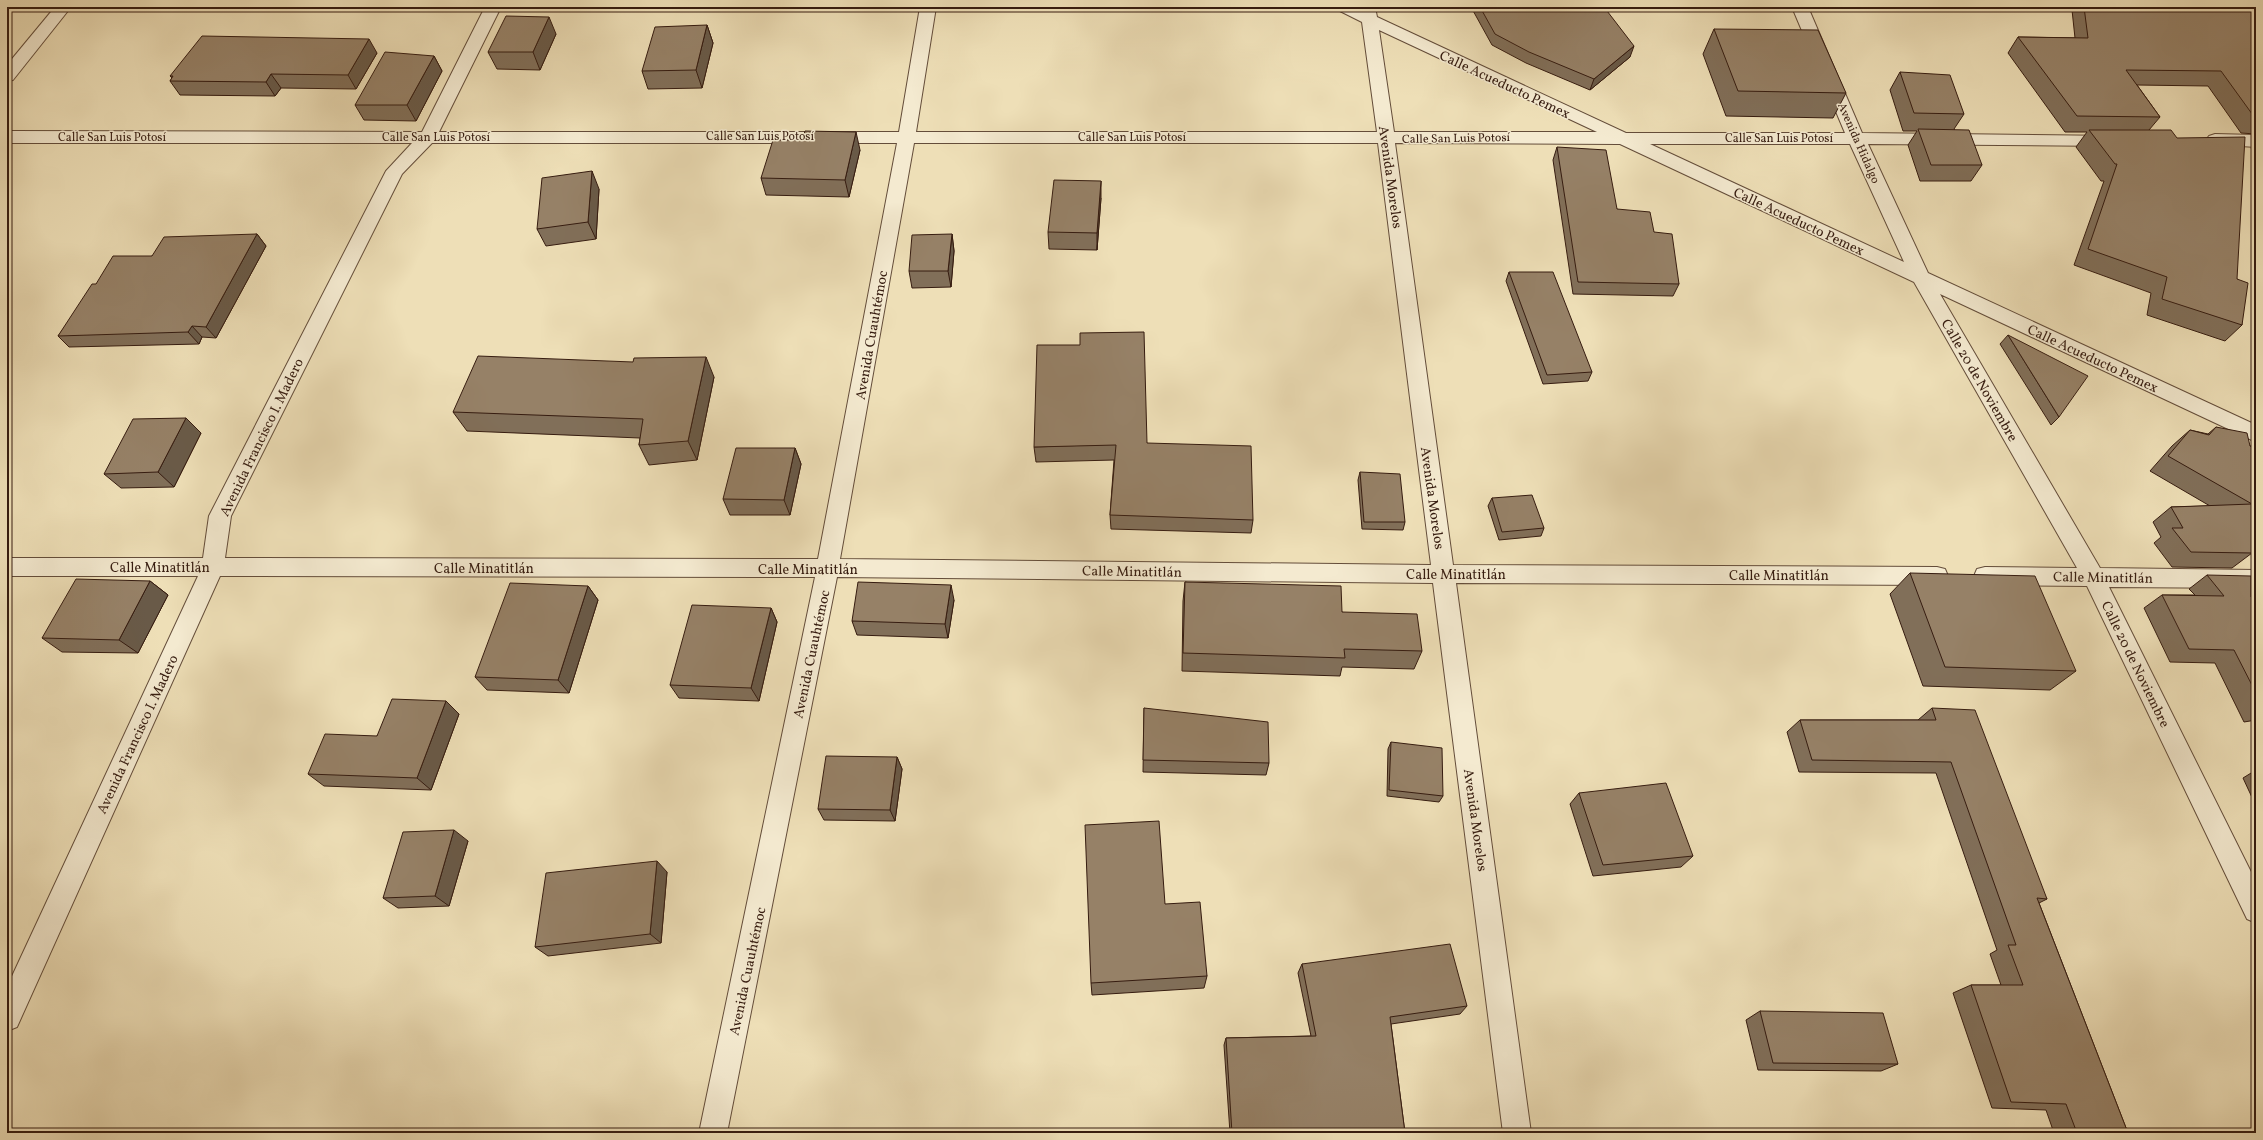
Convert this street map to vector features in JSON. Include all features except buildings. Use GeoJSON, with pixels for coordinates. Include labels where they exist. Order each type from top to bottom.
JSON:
{"type":"FeatureCollection","features":[{"type":"Feature","properties":{"kind":"street"},"geometry":{"type":"LineString","coordinates":[[7,76],[64,7]]}},
{"type":"Feature","properties":{"kind":"street","name":"Avenida Francisco I. Madero"},"geometry":{"type":"LineString","coordinates":[[7,1017],[213,568],[220,516],[395,171],[428,138],[493,7]]}},
{"type":"Feature","properties":{"kind":"street","name":"Avenida Cuauhtémoc"},"geometry":{"type":"LineString","coordinates":[[714,1133],[829,568],[908,136],[928,7]]}},
{"type":"Feature","properties":{"kind":"street","name":"Calle Acueducto Pemex"},"geometry":{"type":"LineString","coordinates":[[1343,7],[1368,14],[1617,136],[2256,434]]}},
{"type":"Feature","properties":{"kind":"street","name":"Avenida Hidalgo"},"geometry":{"type":"LineString","coordinates":[[1800,7],[1856,138],[1921,278]]}},
{"type":"Feature","properties":{"kind":"street","name":"Avenida Morelos"},"geometry":{"type":"LineString","coordinates":[[1368,14],[1517,1133]]}},
{"type":"Feature","properties":{"kind":"street","name":"Calle San Luis Potosí"},"geometry":{"type":"LineString","coordinates":[[7,137],[428,138],[908,136],[1385,139],[1617,136],[2128,140]]}},
{"type":"Feature","properties":{"kind":"street"},"geometry":{"type":"LineString","coordinates":[[2200,140],[2256,141]]}},
{"type":"Feature","properties":{"kind":"street","name":"Calle 20 de Noviembre"},"geometry":{"type":"LineString","coordinates":[[1921,278],[2093,576],[2256,910]]}},
{"type":"Feature","properties":{"kind":"street","name":"Calle Minatitlán"},"geometry":{"type":"LineString","coordinates":[[7,566],[213,568],[829,568],[1443,574],[2093,576],[2256,579]]}}]}
